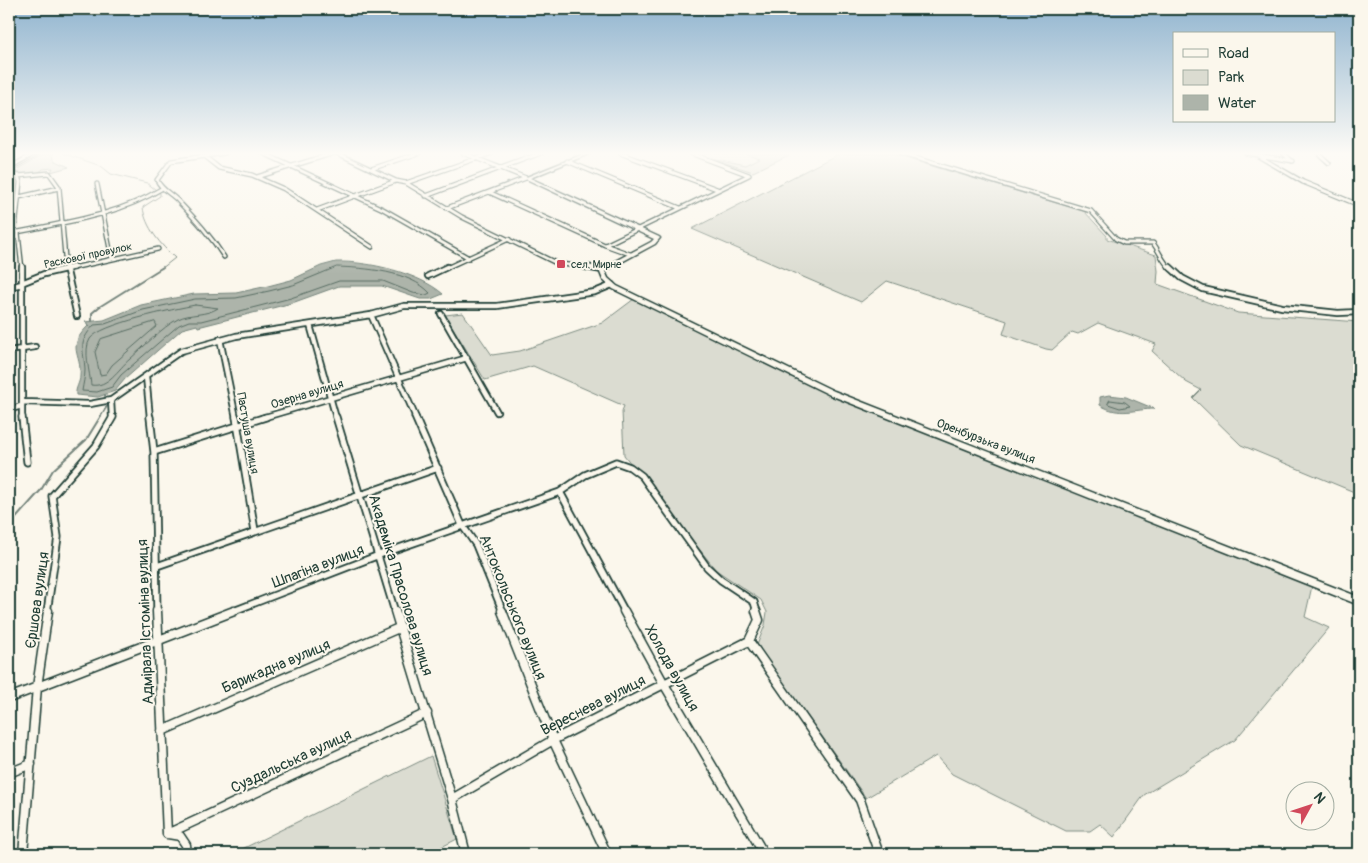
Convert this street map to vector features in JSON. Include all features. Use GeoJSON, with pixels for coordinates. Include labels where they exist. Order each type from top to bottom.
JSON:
{"type":"FeatureCollection","features":[{"type":"Feature","properties":{"kind":"street"},"geometry":{"type":"LineString","coordinates":[[19,193],[17,231],[23,283],[24,331],[22,348],[22,404],[28,462]]}},
{"type":"Feature","properties":{"kind":"street"},"geometry":{"type":"LineString","coordinates":[[19,197],[36,193]]}},
{"type":"Feature","properties":{"kind":"street"},"geometry":{"type":"LineString","coordinates":[[59,193],[66,269],[77,316]]}},
{"type":"Feature","properties":{"kind":"street"},"geometry":{"type":"LineString","coordinates":[[99,193],[112,259]]}},
{"type":"Feature","properties":{"kind":"street"},"geometry":{"type":"LineString","coordinates":[[9,232],[102,213],[139,201],[154,193]]}},
{"type":"Feature","properties":{"kind":"street"},"geometry":{"type":"LineString","coordinates":[[165,193],[173,196],[210,234],[224,257]]}},
{"type":"Feature","properties":{"kind":"street"},"geometry":{"type":"LineString","coordinates":[[291,193],[372,247]]}},
{"type":"Feature","properties":{"kind":"street"},"geometry":{"type":"LineString","coordinates":[[347,193],[383,209],[469,258]]}},
{"type":"Feature","properties":{"kind":"street"},"geometry":{"type":"LineString","coordinates":[[317,210],[365,193]]}},
{"type":"Feature","properties":{"kind":"street"},"geometry":{"type":"LineString","coordinates":[[422,193],[447,208],[561,264],[602,270],[657,240],[655,235],[561,193]]}},
{"type":"Feature","properties":{"kind":"street"},"geometry":{"type":"LineString","coordinates":[[426,196],[433,193]]}},
{"type":"Feature","properties":{"kind":"street"},"geometry":{"type":"LineString","coordinates":[[447,208],[490,193]]}},
{"type":"Feature","properties":{"kind":"street"},"geometry":{"type":"LineString","coordinates":[[492,193],[605,246],[630,254]]}},
{"type":"Feature","properties":{"kind":"street"},"geometry":{"type":"LineString","coordinates":[[645,193],[680,208]]}},
{"type":"Feature","properties":{"kind":"street"},"geometry":{"type":"LineString","coordinates":[[605,246],[709,193]]}},
{"type":"Feature","properties":{"kind":"street"},"geometry":{"type":"LineString","coordinates":[[1032,193],[1091,211],[1116,239],[1124,243],[1153,243],[1159,251],[1162,261],[1191,284],[1282,307],[1338,313],[1359,312]]}},
{"type":"Feature","properties":{"kind":"street"},"geometry":{"type":"LineString","coordinates":[[1330,193],[1359,205]]}},
{"type":"Feature","properties":{"kind":"street"},"geometry":{"type":"LineString","coordinates":[[428,276],[509,239]]}},
{"type":"Feature","properties":{"kind":"street","name":"Раскової провулок"},"geometry":{"type":"LineString","coordinates":[[9,286],[23,283],[33,277],[158,249]]}},
{"type":"Feature","properties":{"kind":"street"},"geometry":{"type":"LineString","coordinates":[[9,410],[22,404],[82,404],[111,400],[181,351],[220,339],[371,315],[404,306],[497,306],[595,292],[612,285],[604,278],[602,270]]}},
{"type":"Feature","properties":{"kind":"street","name":"Оренбурзька вулиця"},"geometry":{"type":"LineString","coordinates":[[612,285],[832,393],[1359,601]]}},
{"type":"Feature","properties":{"kind":"street"},"geometry":{"type":"LineString","coordinates":[[441,314],[497,412]]}},
{"type":"Feature","properties":{"kind":"street","name":"Антокольського вулиця"},"geometry":{"type":"LineString","coordinates":[[371,315],[400,378],[462,525],[476,545],[553,740],[607,854]]}},
{"type":"Feature","properties":{"kind":"street","name":"Академіка Прасолова вулиця"},"geometry":{"type":"LineString","coordinates":[[310,325],[330,398],[380,556],[452,799],[466,854]]}},
{"type":"Feature","properties":{"kind":"street","name":"Пастуша вулиця"},"geometry":{"type":"LineString","coordinates":[[220,339],[238,426],[255,531]]}},
{"type":"Feature","properties":{"kind":"street"},"geometry":{"type":"LineString","coordinates":[[9,351],[36,346]]}},
{"type":"Feature","properties":{"kind":"street","name":"Озерна вулиця"},"geometry":{"type":"LineString","coordinates":[[154,452],[467,358]]}},
{"type":"Feature","properties":{"kind":"street","name":"Адмірала Істоміна вулиця"},"geometry":{"type":"LineString","coordinates":[[146,376],[154,452],[158,640],[167,834]]}},
{"type":"Feature","properties":{"kind":"street","name":"Єршова вулиця"},"geometry":{"type":"LineString","coordinates":[[23,854],[37,687],[58,537],[52,496],[90,454],[106,429],[113,417],[111,400]]}},
{"type":"Feature","properties":{"kind":"street","name":"Шпагіна вулиця"},"geometry":{"type":"LineString","coordinates":[[9,698],[462,525],[560,492],[579,478],[616,462],[634,468],[707,567],[754,602],[759,620],[749,642]]}},
{"type":"Feature","properties":{"kind":"street"},"geometry":{"type":"LineString","coordinates":[[157,566],[438,468]]}},
{"type":"Feature","properties":{"kind":"street","name":"Холода вулиця"},"geometry":{"type":"LineString","coordinates":[[560,492],[664,684],[764,854]]}},
{"type":"Feature","properties":{"kind":"street","name":"Барикадна вулиця"},"geometry":{"type":"LineString","coordinates":[[162,730],[401,627]]}},
{"type":"Feature","properties":{"kind":"street"},"geometry":{"type":"LineString","coordinates":[[749,642],[860,800],[879,854]]}},
{"type":"Feature","properties":{"kind":"street","name":"Вереснева вулиця"},"geometry":{"type":"LineString","coordinates":[[452,799],[553,740],[749,642]]}},
{"type":"Feature","properties":{"kind":"street","name":"Суздальська вулиця"},"geometry":{"type":"LineString","coordinates":[[167,834],[426,713]]}},
{"type":"Feature","properties":{"kind":"street"},"geometry":{"type":"LineString","coordinates":[[9,773],[31,764]]}},
{"type":"Feature","properties":{"kind":"street"},"geometry":{"type":"LineString","coordinates":[[167,834],[180,836],[186,845],[187,854]]}},
{"type":"Feature","properties":{"kind":"green space"},"geometry":{"type":"Polygon","coordinates":[[[762,193],[1024,193],[1084,211],[1107,236],[1107,239],[1156,255],[1157,284],[1238,313],[1359,322],[1359,494],[1241,445],[1193,398],[1201,390],[1186,382],[1152,351],[1156,344],[1098,323],[1078,334],[1072,332],[1052,350],[1046,349],[1003,334],[1007,321],[887,281],[861,302],[692,229],[762,193]]]}},
{"type":"Feature","properties":{"kind":"green space"},"geometry":{"type":"Polygon","coordinates":[[[634,299],[831,395],[1312,586],[1305,617],[1329,628],[1235,740],[1144,795],[1114,837],[1100,824],[1090,831],[1066,831],[952,774],[936,756],[866,798],[757,645],[765,625],[767,612],[761,600],[716,570],[624,455],[622,411],[624,406],[533,366],[485,380],[445,315],[463,313],[492,355],[520,351],[602,323],[634,299]]]}},
{"type":"Feature","properties":{"kind":"green space"},"geometry":{"type":"Polygon","coordinates":[[[431,756],[457,839],[428,854],[232,854],[431,756]]]}},
{"type":"Feature","properties":{"kind":"water"},"geometry":{"type":"Polygon","coordinates":[[[336,262],[378,266],[407,274],[421,280],[443,294],[431,299],[420,299],[382,286],[339,286],[292,303],[198,327],[197,325],[182,329],[125,379],[115,391],[98,397],[76,395],[80,368],[76,345],[78,339],[89,325],[85,322],[104,320],[141,305],[194,294],[236,293],[268,286],[291,280],[321,266],[336,262]]]}},
{"type":"Feature","properties":{"kind":"water"},"geometry":{"type":"Polygon","coordinates":[[[1109,395],[1126,397],[1155,409],[1121,412],[1107,409],[1100,405],[1100,397],[1109,395]]]}},
{"type":"Feature","properties":{"kind":"waterway"},"geometry":{"type":"LineString","coordinates":[[160,193],[160,196],[143,207],[150,228],[175,258],[161,269]]}},
{"type":"Feature","properties":{"kind":"waterway"},"geometry":{"type":"LineString","coordinates":[[92,321],[92,313],[99,307],[163,267]]}},
{"type":"Feature","properties":{"kind":"waterway"},"geometry":{"type":"LineString","coordinates":[[9,526],[41,490],[53,470],[86,440],[107,406],[105,395]]}},
{"type":"Feature","properties":{"kind":"place","name":"сел. Мирне"},"geometry":{"type":"Point","coordinates":[561,264]}}]}
